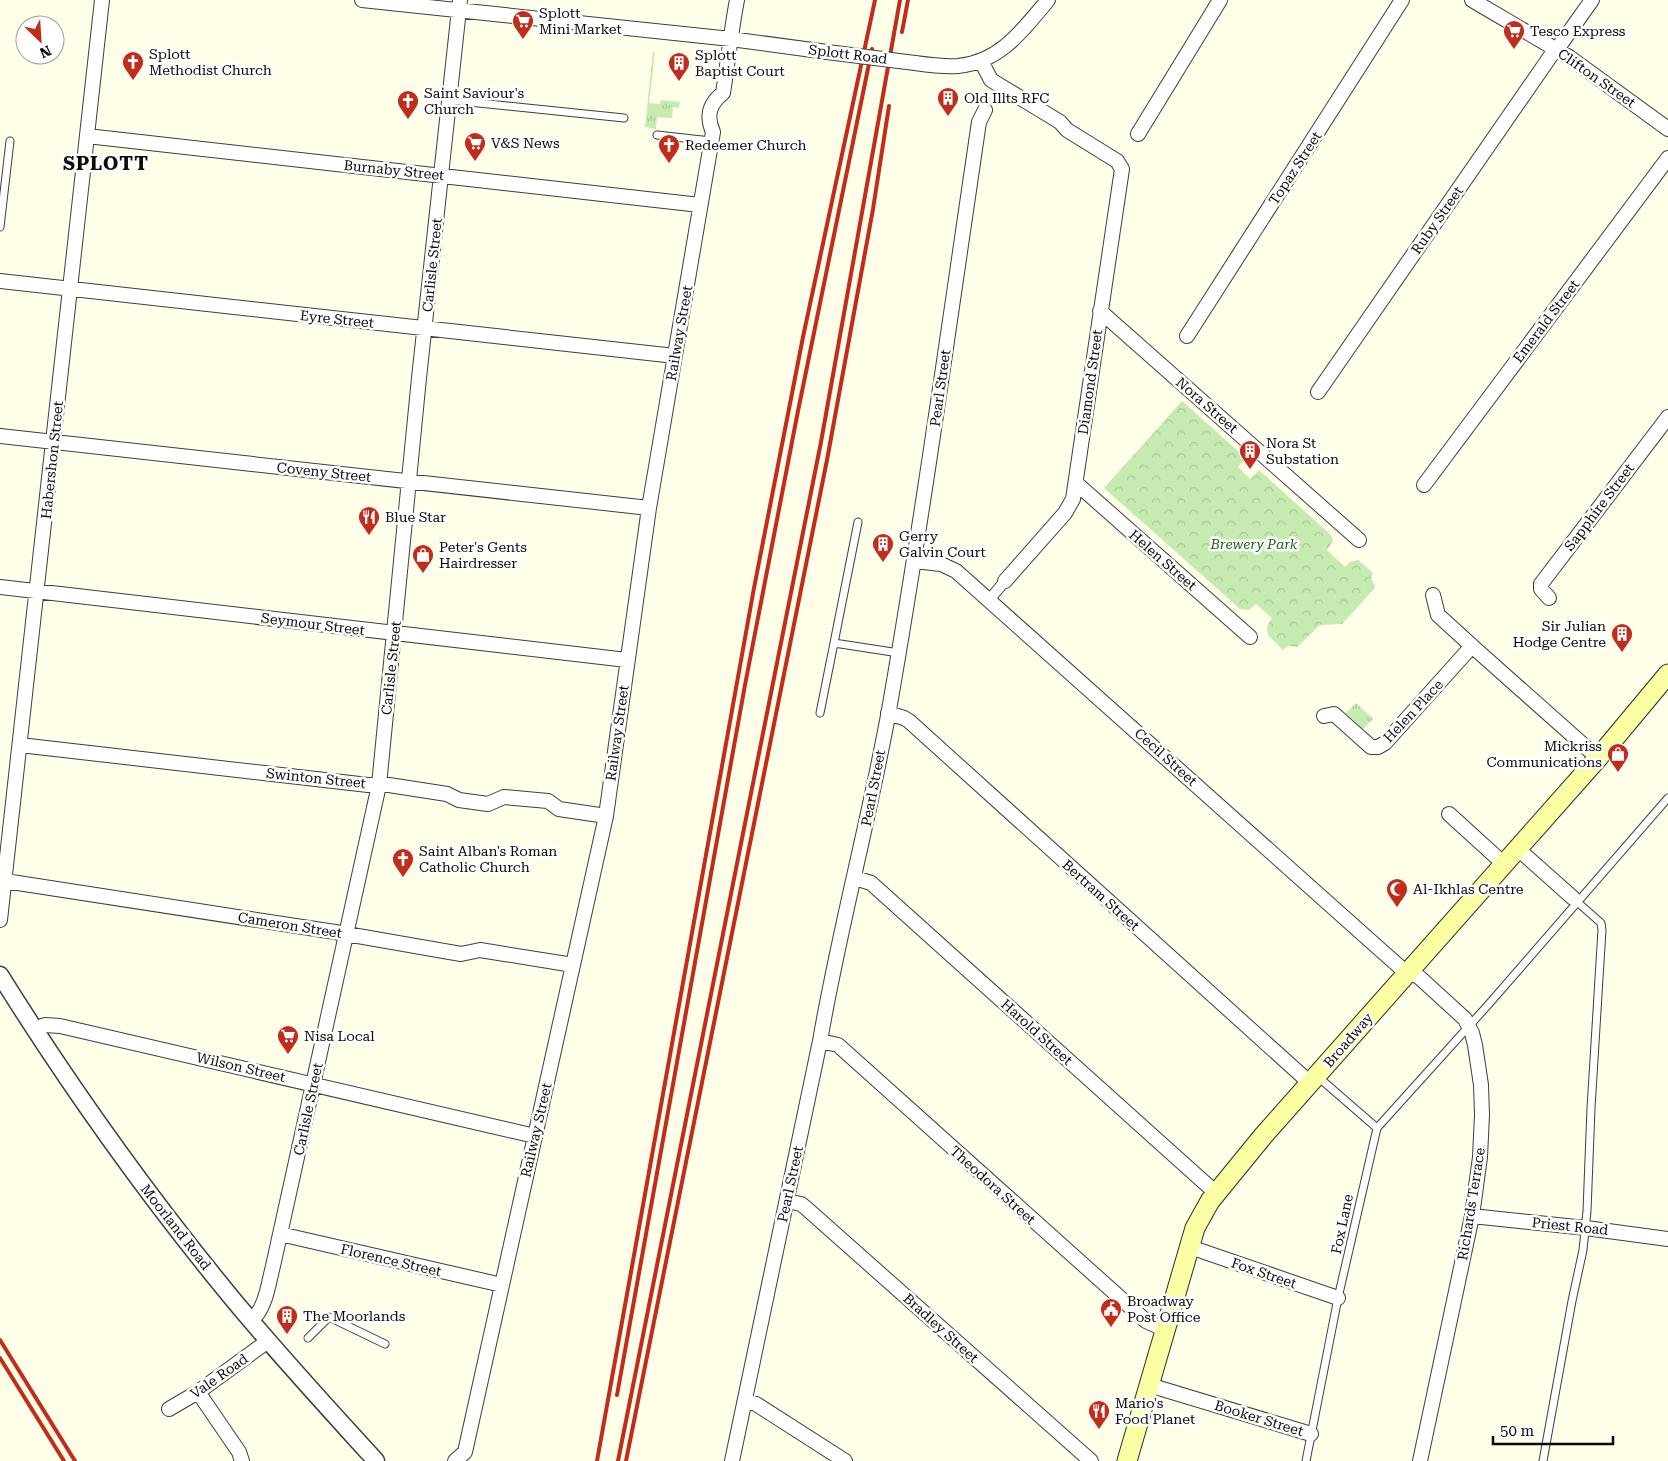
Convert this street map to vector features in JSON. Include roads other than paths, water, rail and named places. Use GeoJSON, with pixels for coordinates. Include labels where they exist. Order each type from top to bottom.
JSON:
{"type":"FeatureCollection","features":[{"type":"Feature","properties":{"kind":"main road","name":"Broadway"},"geometry":{"type":"LineString","coordinates":[[1127,1461],[1198,1219],[1216,1192],[1313,1079],[1598,758],[1668,674]]}},
{"type":"Feature","properties":{"kind":"street","name":"Habershon Street"},"geometry":{"type":"LineString","coordinates":[[0,920],[38,591],[102,0]]}},
{"type":"Feature","properties":{"kind":"street","name":"Splott Road"},"geometry":{"type":"LineString","coordinates":[[362,0],[459,5],[915,63],[951,66],[981,61]]}},
{"type":"Feature","properties":{"kind":"street","name":"Railway Street"},"geometry":{"type":"LineString","coordinates":[[455,1461],[465,1452],[606,816],[649,508],[712,141],[713,132],[709,122],[713,101],[723,93],[737,0]]}},
{"type":"Feature","properties":{"kind":"street"},"geometry":{"type":"LineString","coordinates":[[981,61],[1008,45],[1048,0]]}},
{"type":"Feature","properties":{"kind":"street"},"geometry":{"type":"LineString","coordinates":[[1138,134],[1220,0]]}},
{"type":"Feature","properties":{"kind":"street","name":"Topaz Street"},"geometry":{"type":"LineString","coordinates":[[1187,336],[1402,0]]}},
{"type":"Feature","properties":{"kind":"street","name":"Clifton Street"},"geometry":{"type":"LineString","coordinates":[[1472,0],[1569,57],[1668,129]]}},
{"type":"Feature","properties":{"kind":"street","name":"Ruby Street"},"geometry":{"type":"LineString","coordinates":[[1318,392],[1592,0]]}},
{"type":"Feature","properties":{"kind":"street","name":"Carlisle Street"},"geometry":{"type":"LineString","coordinates":[[251,1321],[258,1314],[262,1306],[280,1234],[379,785],[459,5]]}},
{"type":"Feature","properties":{"kind":"street","name":"Diamond Street"},"geometry":{"type":"LineString","coordinates":[[981,61],[991,80],[1060,122],[1068,130],[1117,161],[1122,169],[1076,483],[1070,506],[1005,581]]}},
{"type":"Feature","properties":{"kind":"street","name":"Pearl Street"},"geometry":{"type":"LineString","coordinates":[[732,1461],[888,713],[914,561],[979,122],[985,110]]}},
{"type":"Feature","properties":{"kind":"street","name":"Burnaby Street"},"geometry":{"type":"LineString","coordinates":[[88,136],[700,205]]}},
{"type":"Feature","properties":{"kind":"street","name":"Emerald Street"},"geometry":{"type":"LineString","coordinates":[[1424,485],[1668,158]]}},
{"type":"Feature","properties":{"kind":"street","name":"Eyre Street"},"geometry":{"type":"LineString","coordinates":[[0,281],[675,356]]}},
{"type":"Feature","properties":{"kind":"street","name":"Nora Street"},"geometry":{"type":"LineString","coordinates":[[1100,311],[1359,540]]}},
{"type":"Feature","properties":{"kind":"street","name":"Sapphire Street"},"geometry":{"type":"LineString","coordinates":[[1549,598],[1541,589],[1541,584],[1668,417]]}},
{"type":"Feature","properties":{"kind":"street","name":"Coveny Street"},"geometry":{"type":"LineString","coordinates":[[0,436],[649,508]]}},
{"type":"Feature","properties":{"kind":"street","name":"Helen Street"},"geometry":{"type":"LineString","coordinates":[[1076,483],[1250,637]]}},
{"type":"Feature","properties":{"kind":"street","name":"Cecil Street"},"geometry":{"type":"LineString","coordinates":[[914,561],[950,567],[1401,968],[1409,972]]}},
{"type":"Feature","properties":{"kind":"street"},"geometry":{"type":"LineString","coordinates":[[989,600],[1005,581]]}},
{"type":"Feature","properties":{"kind":"street","name":"Seymour Street"},"geometry":{"type":"LineString","coordinates":[[0,587],[627,660]]}},
{"type":"Feature","properties":{"kind":"street"},"geometry":{"type":"LineString","coordinates":[[1433,595],[1438,615],[1598,758]]}},
{"type":"Feature","properties":{"kind":"street","name":"Helen Place"},"geometry":{"type":"LineString","coordinates":[[1324,716],[1334,714],[1370,747],[1378,747],[1385,743],[1472,646]]}},
{"type":"Feature","properties":{"kind":"street","name":"Bertram Street"},"geometry":{"type":"LineString","coordinates":[[888,713],[909,721],[1313,1079]]}},
{"type":"Feature","properties":{"kind":"street","name":"Swinton Street"},"geometry":{"type":"LineString","coordinates":[[20,745],[388,785],[447,794],[459,800],[488,804],[504,797],[548,801],[560,809],[606,816]]}},
{"type":"Feature","properties":{"kind":"street"},"geometry":{"type":"LineString","coordinates":[[1449,814],[1504,864]]}},
{"type":"Feature","properties":{"kind":"street"},"geometry":{"type":"LineString","coordinates":[[1518,849],[1575,900]]}},
{"type":"Feature","properties":{"kind":"street","name":"Harold Street"},"geometry":{"type":"LineString","coordinates":[[855,878],[871,883],[1216,1192]]}},
{"type":"Feature","properties":{"kind":"street","name":"Cameron Street"},"geometry":{"type":"LineString","coordinates":[[5,881],[347,934],[461,954],[480,950],[573,965]]}},
{"type":"Feature","properties":{"kind":"street","name":"Richards Terrace"},"geometry":{"type":"LineString","coordinates":[[1409,972],[1420,978],[1453,1007],[1468,1025],[1472,1033],[1479,1064],[1482,1115],[1480,1157],[1472,1216],[1420,1461]]}},
{"type":"Feature","properties":{"kind":"street","name":"Moorland Road"},"geometry":{"type":"LineString","coordinates":[[0,975],[118,1152],[251,1321],[376,1461]]}},
{"type":"Feature","properties":{"kind":"street","name":"Wilson Street"},"geometry":{"type":"LineString","coordinates":[[35,1029],[45,1025],[60,1026],[535,1136]]}},
{"type":"Feature","properties":{"kind":"street","name":"Theodora Street"},"geometry":{"type":"LineString","coordinates":[[820,1041],[838,1045],[1146,1321],[1166,1330]]}},
{"type":"Feature","properties":{"kind":"street","name":"Bradley Street"},"geometry":{"type":"LineString","coordinates":[[787,1201],[801,1204],[806,1208],[1092,1461]]}},
{"type":"Feature","properties":{"kind":"street","name":"Priest Road"},"geometry":{"type":"LineString","coordinates":[[1472,1216],[1668,1238]]}},
{"type":"Feature","properties":{"kind":"street","name":"Florence Street"},"geometry":{"type":"LineString","coordinates":[[280,1234],[502,1285]]}},
{"type":"Feature","properties":{"kind":"street","name":"Fox Street"},"geometry":{"type":"LineString","coordinates":[[1190,1247],[1338,1298]]}},
{"type":"Feature","properties":{"kind":"street","name":"Vale Road"},"geometry":{"type":"LineString","coordinates":[[169,1409],[198,1392],[268,1341]]}},
{"type":"Feature","properties":{"kind":"street","name":"Booker Street"},"geometry":{"type":"LineString","coordinates":[[1149,1385],[1311,1434]]}},
{"type":"Feature","properties":{"kind":"street"},"geometry":{"type":"LineString","coordinates":[[198,1392],[239,1452],[242,1461]]}},
{"type":"Feature","properties":{"kind":"street"},"geometry":{"type":"LineString","coordinates":[[744,1401],[756,1404],[845,1461]]}},
{"type":"Feature","properties":{"kind":"lane"},"geometry":{"type":"LineString","coordinates":[[449,100],[624,118]]}},
{"type":"Feature","properties":{"kind":"lane"},"geometry":{"type":"LineString","coordinates":[[657,135],[712,141]]}},
{"type":"Feature","properties":{"kind":"lane"},"geometry":{"type":"LineString","coordinates":[[0,227],[10,141]]}},
{"type":"Feature","properties":{"kind":"lane"},"geometry":{"type":"LineString","coordinates":[[820,713],[858,522]]}},
{"type":"Feature","properties":{"kind":"lane"},"geometry":{"type":"LineString","coordinates":[[834,643],[899,653]]}},
{"type":"Feature","properties":{"kind":"lane","name":"Fox Lane"},"geometry":{"type":"LineString","coordinates":[[1306,1461],[1338,1298],[1377,1128],[1575,900],[1668,798]]}},
{"type":"Feature","properties":{"kind":"lane"},"geometry":{"type":"LineString","coordinates":[[1543,1461],[1572,1300],[1584,1250],[1586,1228],[1602,930],[1601,923],[1575,900]]}},
{"type":"Feature","properties":{"kind":"lane"},"geometry":{"type":"LineString","coordinates":[[1313,1079],[1377,1128]]}},
{"type":"Feature","properties":{"kind":"lane"},"geometry":{"type":"LineString","coordinates":[[308,1338],[329,1317],[385,1344]]}},
{"type":"Feature","properties":{"kind":"railway"},"geometry":{"type":"LineString","coordinates":[[597,1461],[754,588],[803,337],[875,0]]}},
{"type":"Feature","properties":{"kind":"railway"},"geometry":{"type":"LineString","coordinates":[[618,1461],[821,442],[900,0]]}},
{"type":"Feature","properties":{"kind":"railway"},"geometry":{"type":"LineString","coordinates":[[902,32],[908,0]]}},
{"type":"Feature","properties":{"kind":"railway"},"geometry":{"type":"LineString","coordinates":[[617,1395],[745,685],[798,411],[872,49]]}},
{"type":"Feature","properties":{"kind":"railway"},"geometry":{"type":"LineString","coordinates":[[626,1461],[827,460],[873,209],[889,106]]}},
{"type":"Feature","properties":{"kind":"railway"},"geometry":{"type":"LineString","coordinates":[[0,1340],[75,1461]]}},
{"type":"Feature","properties":{"kind":"railway"},"geometry":{"type":"LineString","coordinates":[[0,1358],[64,1461]]}},
{"type":"Feature","properties":{"kind":"place","name":"Splott Mini Market"},"geometry":{"type":"Point","coordinates":[523,40]}},
{"type":"Feature","properties":{"kind":"place","name":"Tesco Express"},"geometry":{"type":"Point","coordinates":[1514,50]}},
{"type":"Feature","properties":{"kind":"place","name":"Splott Methodist Church"},"geometry":{"type":"Point","coordinates":[133,81]}},
{"type":"Feature","properties":{"kind":"place","name":"Splott Baptist Court"},"geometry":{"type":"Point","coordinates":[679,82]}},
{"type":"Feature","properties":{"kind":"place","name":"Old Illts RFC"},"geometry":{"type":"Point","coordinates":[948,117]}},
{"type":"Feature","properties":{"kind":"place","name":"Saint Saviour's Church"},"geometry":{"type":"Point","coordinates":[408,120]}},
{"type":"Feature","properties":{"kind":"place","name":"V&S News"},"geometry":{"type":"Point","coordinates":[475,162]}},
{"type":"Feature","properties":{"kind":"place","name":"Redeemer Church"},"geometry":{"type":"Point","coordinates":[669,164]}},
{"type":"Feature","properties":{"kind":"place","name":"Nora St Substation"},"geometry":{"type":"Point","coordinates":[1250,470]}},
{"type":"Feature","properties":{"kind":"place","name":"Blue Star"},"geometry":{"type":"Point","coordinates":[369,536]}},
{"type":"Feature","properties":{"kind":"place","name":"Gerry Galvin Court"},"geometry":{"type":"Point","coordinates":[883,563]}},
{"type":"Feature","properties":{"kind":"place","name":"Peter's Gents Hairdresser"},"geometry":{"type":"Point","coordinates":[423,574]}},
{"type":"Feature","properties":{"kind":"place","name":"Sir Julian Hodge Centre"},"geometry":{"type":"Point","coordinates":[1622,653]}},
{"type":"Feature","properties":{"kind":"place","name":"Mickriss Communications"},"geometry":{"type":"Point","coordinates":[1618,773]}},
{"type":"Feature","properties":{"kind":"place","name":"Saint Alban's Roman Catholic Church"},"geometry":{"type":"Point","coordinates":[403,878]}},
{"type":"Feature","properties":{"kind":"place","name":"Al-Ikhlas Centre"},"geometry":{"type":"Point","coordinates":[1397,908]}},
{"type":"Feature","properties":{"kind":"place","name":"Nisa Local"},"geometry":{"type":"Point","coordinates":[288,1055]}},
{"type":"Feature","properties":{"kind":"place","name":"Broadway Post Office"},"geometry":{"type":"Point","coordinates":[1111,1328]}},
{"type":"Feature","properties":{"kind":"place","name":"The Moorlands"},"geometry":{"type":"Point","coordinates":[287,1335]}},
{"type":"Feature","properties":{"kind":"place","name":"Mario's Food Planet"},"geometry":{"type":"Point","coordinates":[1099,1430]}},
{"type":"Feature","properties":{"kind":"district","name":"SPLOTT"},"geometry":{"type":"Point","coordinates":[106,163]}},
{"type":"Feature","properties":{"kind":"park label","name":"Brewery Park"},"geometry":{"type":"Point","coordinates":[1254,544]}}]}
